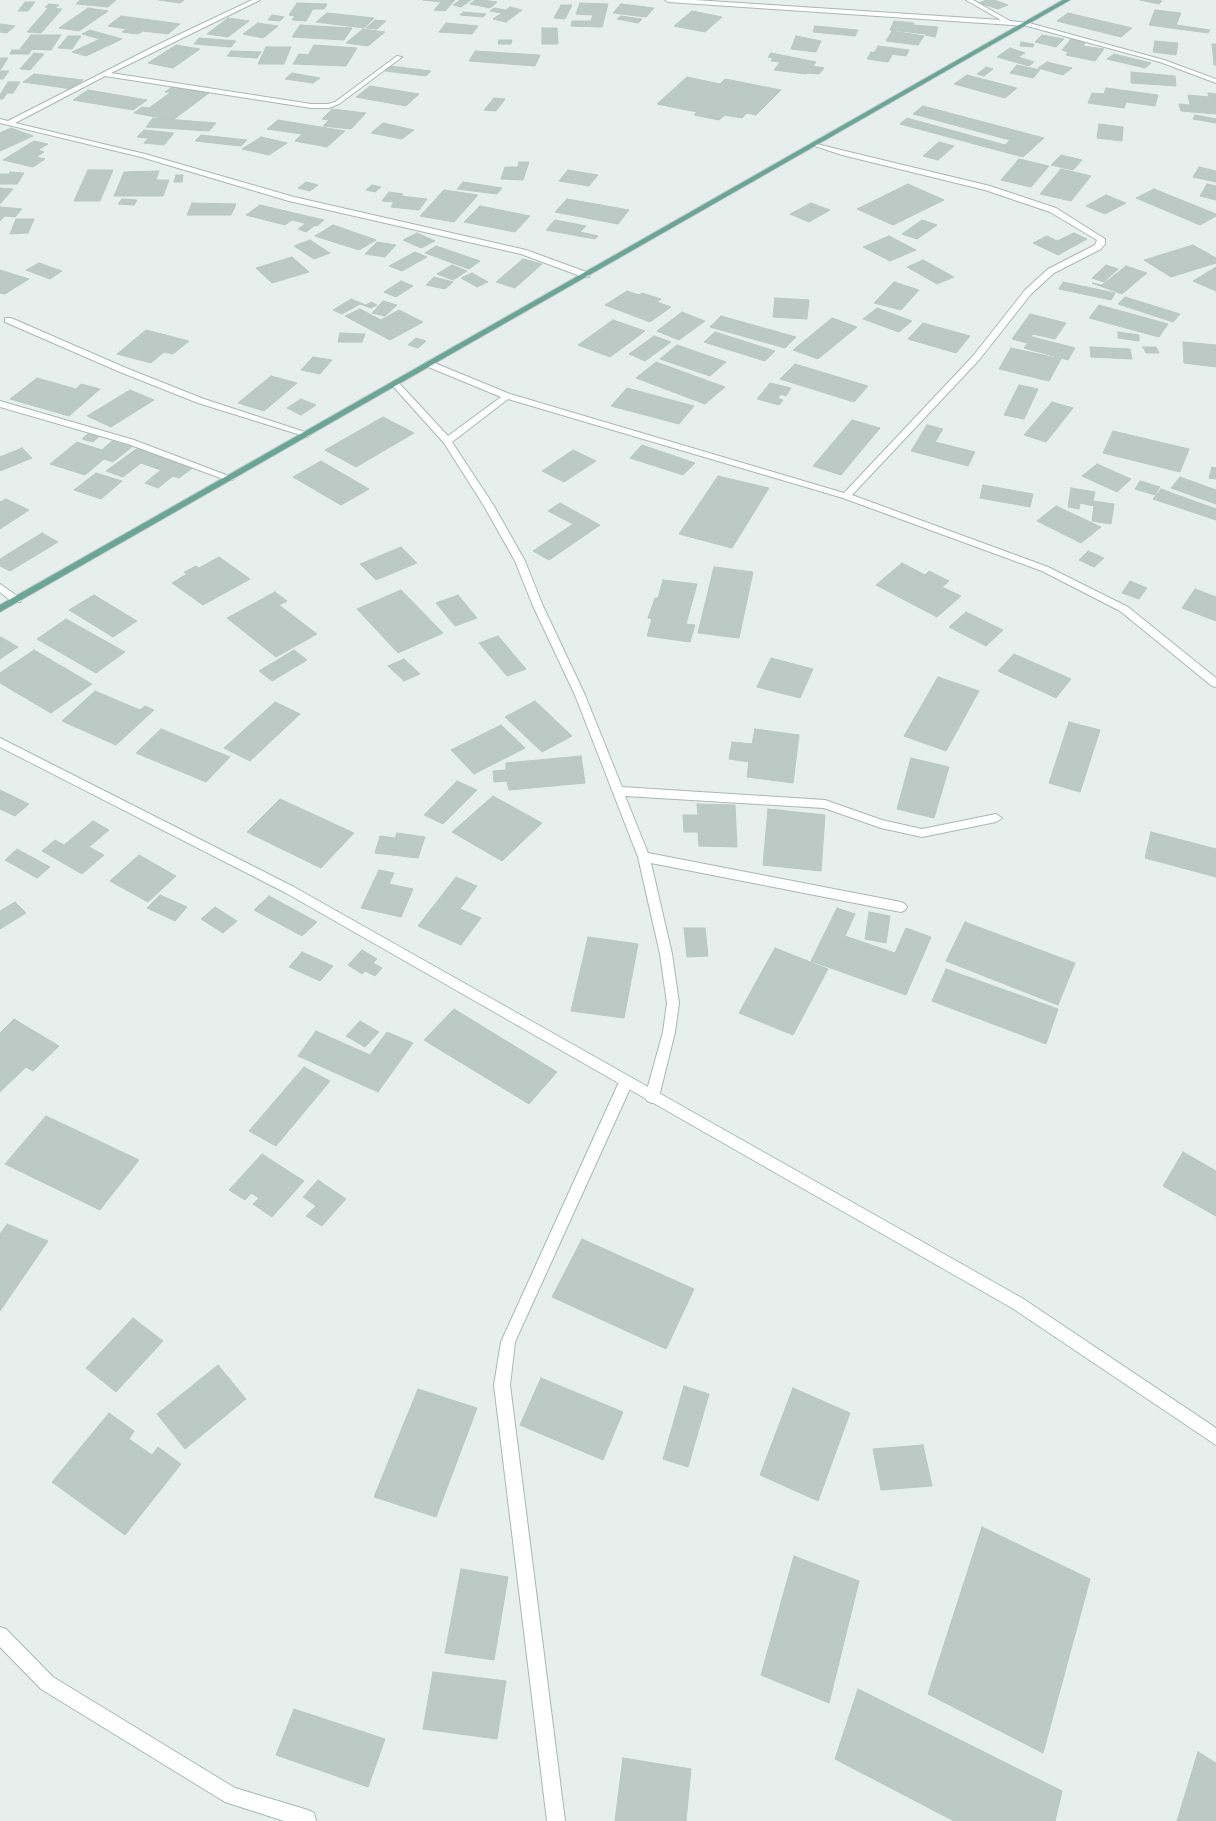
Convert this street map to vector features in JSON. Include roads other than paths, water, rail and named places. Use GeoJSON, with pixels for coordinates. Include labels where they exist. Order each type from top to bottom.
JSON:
{"type":"FeatureCollection","features":[{"type":"Feature","properties":{"kind":"main road"},"geometry":{"type":"LineString","coordinates":[[0,609],[1067,0]]}},
{"type":"Feature","properties":{"kind":"street"},"geometry":{"type":"LineString","coordinates":[[0,127],[157,46],[257,0]]}},
{"type":"Feature","properties":{"kind":"street"},"geometry":{"type":"LineString","coordinates":[[668,0],[1027,24],[1162,61],[1216,81]]}},
{"type":"Feature","properties":{"kind":"street"},"geometry":{"type":"LineString","coordinates":[[969,0],[1009,23]]}},
{"type":"Feature","properties":{"kind":"street"},"geometry":{"type":"LineString","coordinates":[[104,74],[311,106],[329,106],[338,103],[399,56]]}},
{"type":"Feature","properties":{"kind":"street"},"geometry":{"type":"LineString","coordinates":[[0,121],[143,155],[292,198],[523,252],[586,275]]}},
{"type":"Feature","properties":{"kind":"street"},"geometry":{"type":"LineString","coordinates":[[814,144],[844,154],[994,190],[1053,210],[1101,239],[1101,244],[1052,271],[1028,292],[976,358],[846,496]]}},
{"type":"Feature","properties":{"kind":"street"},"geometry":{"type":"LineString","coordinates":[[8,320],[123,370],[202,401],[307,434]]}},
{"type":"Feature","properties":{"kind":"street"},"geometry":{"type":"LineString","coordinates":[[428,364],[507,396],[846,496],[1045,569],[1124,609],[1216,683]]}},
{"type":"Feature","properties":{"kind":"street"},"geometry":{"type":"LineString","coordinates":[[395,384],[446,441],[489,506],[520,562],[538,606],[580,695],[644,857],[666,954],[673,1003],[670,1032],[652,1097]]}},
{"type":"Feature","properties":{"kind":"street"},"geometry":{"type":"LineString","coordinates":[[446,441],[507,396]]}},
{"type":"Feature","properties":{"kind":"street"},"geometry":{"type":"LineString","coordinates":[[0,404],[131,442],[229,478]]}},
{"type":"Feature","properties":{"kind":"street"},"geometry":{"type":"LineString","coordinates":[[0,587],[16,600]]}},
{"type":"Feature","properties":{"kind":"street"},"geometry":{"type":"LineString","coordinates":[[0,742],[290,890],[1017,1303],[1216,1437]]}},
{"type":"Feature","properties":{"kind":"street"},"geometry":{"type":"LineString","coordinates":[[618,792],[825,804],[881,824],[922,833],[996,818]]}},
{"type":"Feature","properties":{"kind":"street"},"geometry":{"type":"LineString","coordinates":[[644,857],[900,907]]}},
{"type":"Feature","properties":{"kind":"street"},"geometry":{"type":"LineString","coordinates":[[556,1821],[502,1385],[508,1342],[626,1082]]}},
{"type":"Feature","properties":{"kind":"street"},"geometry":{"type":"LineString","coordinates":[[0,1635],[47,1683],[231,1796],[308,1819]]}}]}
